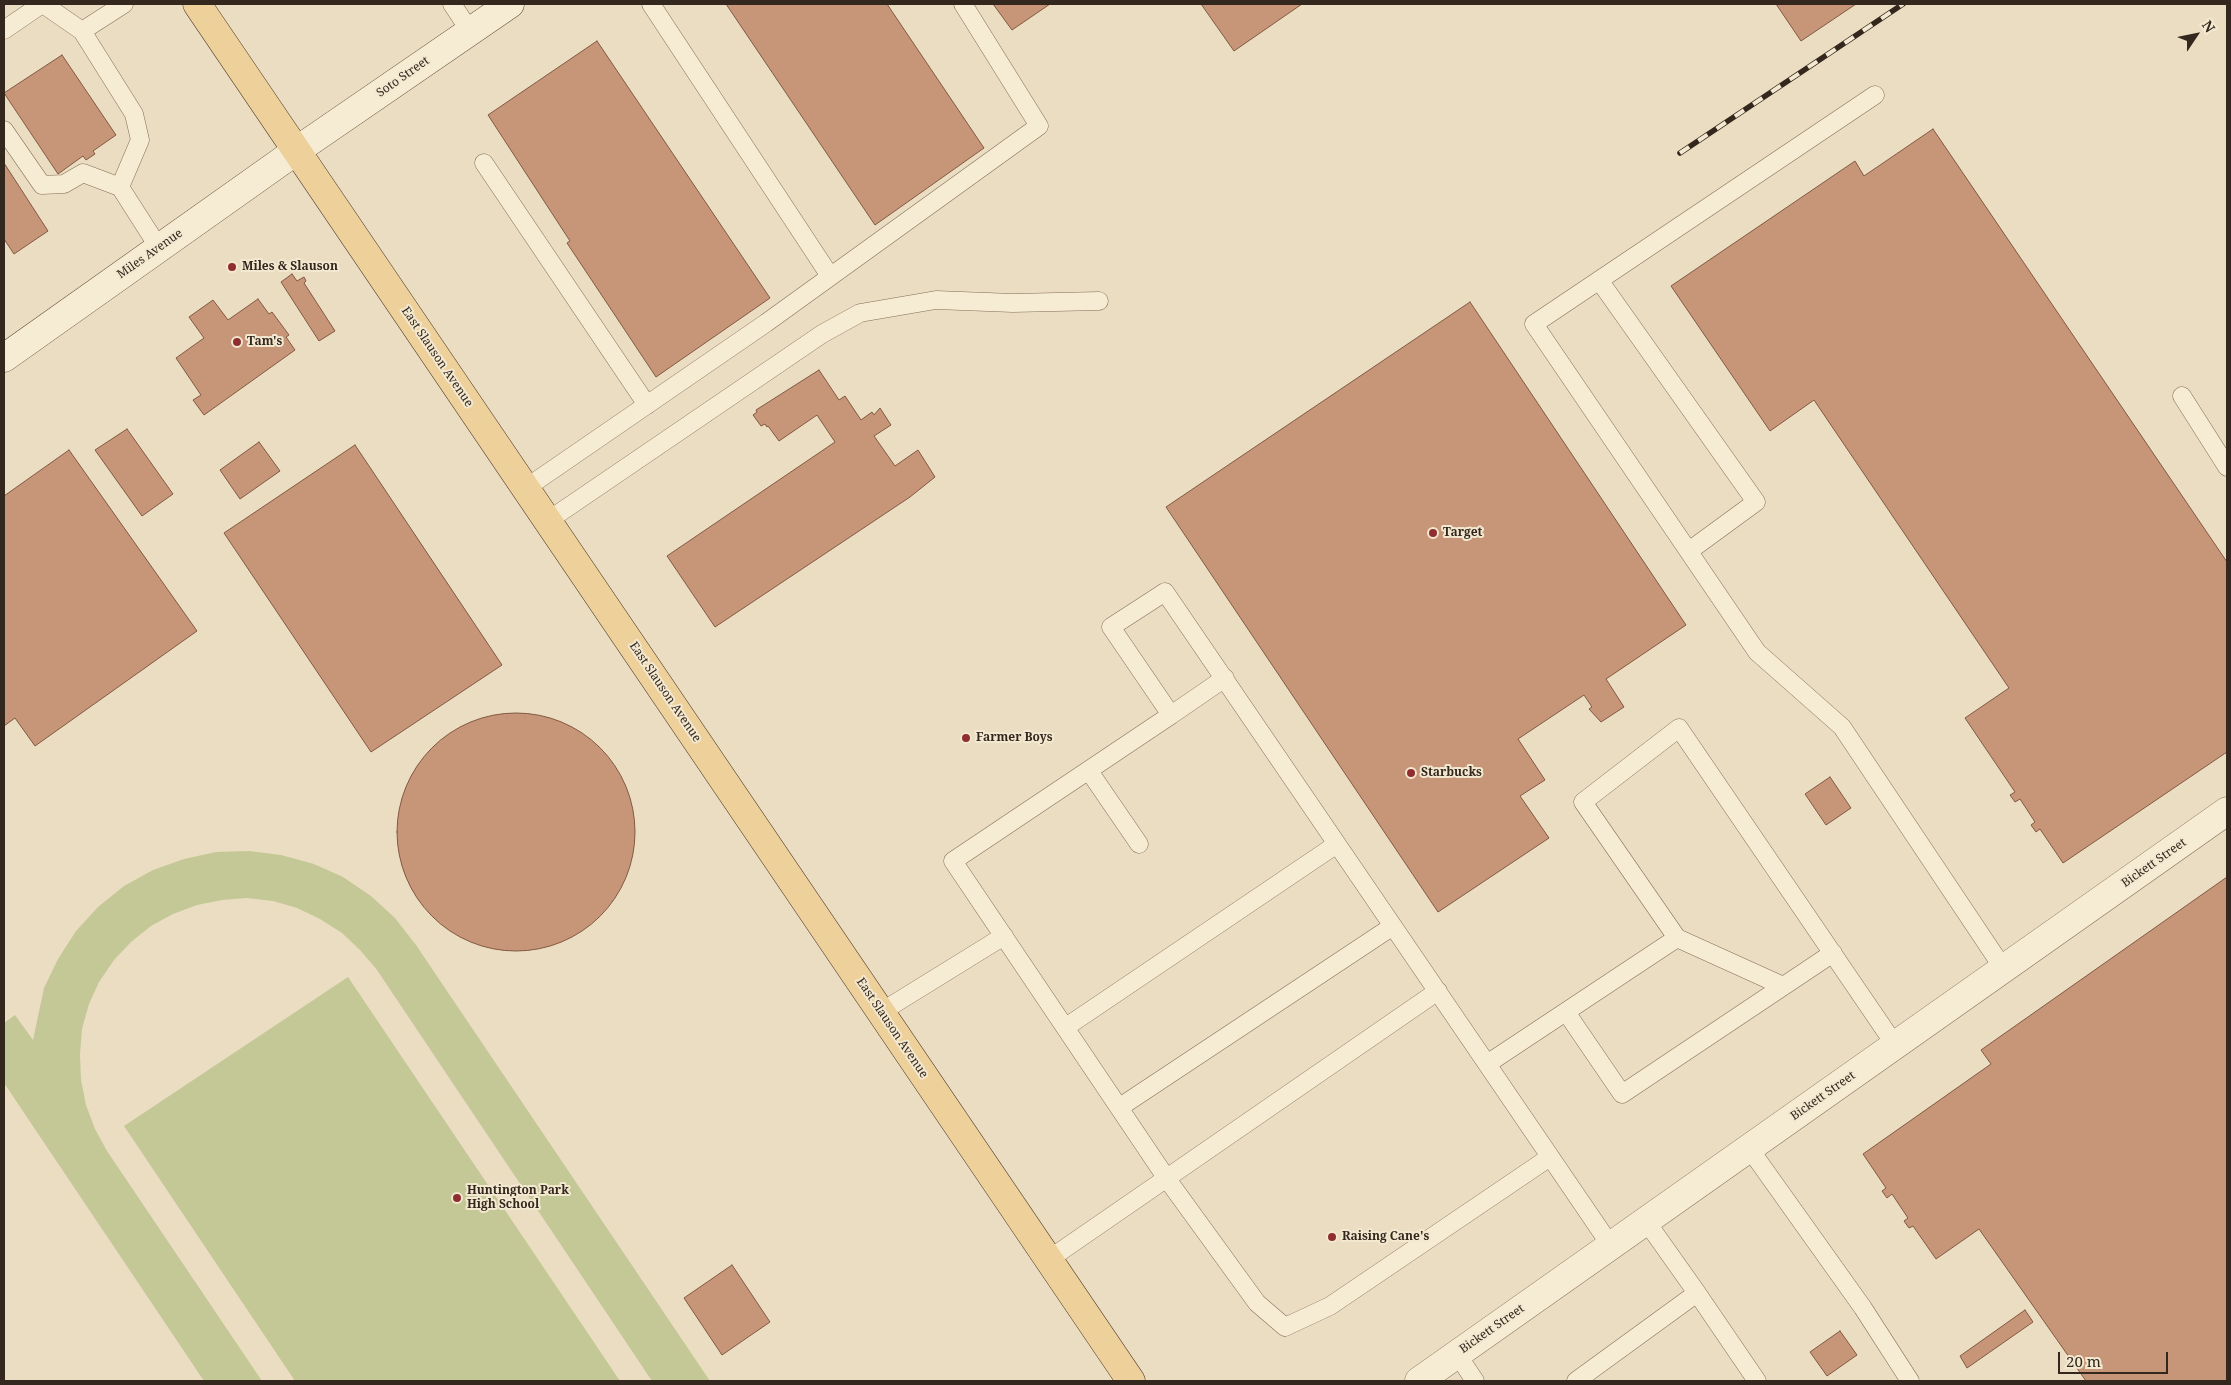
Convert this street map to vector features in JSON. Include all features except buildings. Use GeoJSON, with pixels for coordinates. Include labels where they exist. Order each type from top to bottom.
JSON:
{"type":"FeatureCollection","features":[{"type":"Feature","properties":{"kind":"main road","name":"East Slauson Avenue"},"geometry":{"type":"LineString","coordinates":[[197,4],[549,520],[1131,1381]]}},
{"type":"Feature","properties":{"kind":"street","name":"Soto Street"},"geometry":{"type":"LineString","coordinates":[[296,151],[510,4]]}},
{"type":"Feature","properties":{"kind":"street","name":"Miles Avenue"},"geometry":{"type":"LineString","coordinates":[[4,358],[296,151]]}},
{"type":"Feature","properties":{"kind":"street","name":"Bickett Street"},"geometry":{"type":"LineString","coordinates":[[1419,1381],[2227,811]]}},
{"type":"Feature","properties":{"kind":"lane"},"geometry":{"type":"LineString","coordinates":[[4,30],[42,4],[82,31],[134,114],[140,140],[120,187]]}},
{"type":"Feature","properties":{"kind":"lane"},"geometry":{"type":"LineString","coordinates":[[82,31],[124,4]]}},
{"type":"Feature","properties":{"kind":"lane"},"geometry":{"type":"LineString","coordinates":[[452,4],[470,31]]}},
{"type":"Feature","properties":{"kind":"lane"},"geometry":{"type":"LineString","coordinates":[[652,4],[830,276]]}},
{"type":"Feature","properties":{"kind":"lane"},"geometry":{"type":"LineString","coordinates":[[526,488],[830,276],[1039,126],[963,4]]}},
{"type":"Feature","properties":{"kind":"lane"},"geometry":{"type":"LineString","coordinates":[[1875,95],[1534,324],[1757,652],[1842,727],[2004,968]]}},
{"type":"Feature","properties":{"kind":"lane"},"geometry":{"type":"LineString","coordinates":[[4,130],[42,185],[64,184],[83,173],[120,187],[159,248]]}},
{"type":"Feature","properties":{"kind":"lane"},"geometry":{"type":"LineString","coordinates":[[484,163],[647,405]]}},
{"type":"Feature","properties":{"kind":"lane"},"geometry":{"type":"LineString","coordinates":[[1599,280],[1756,502],[1689,551]]}},
{"type":"Feature","properties":{"kind":"lane"},"geometry":{"type":"LineString","coordinates":[[549,520],[822,334],[860,313],[936,300],[1013,303],[1099,300]]}},
{"type":"Feature","properties":{"kind":"lane"},"geometry":{"type":"LineString","coordinates":[[2182,396],[2227,467]]}},
{"type":"Feature","properties":{"kind":"lane"},"geometry":{"type":"LineString","coordinates":[[1171,715],[1112,627],[1165,592],[1611,1246]]}},
{"type":"Feature","properties":{"kind":"lane"},"geometry":{"type":"LineString","coordinates":[[1225,678],[953,862],[1120,1107],[1166,1179],[1257,1303],[1285,1327],[1330,1306],[1550,1157]]}},
{"type":"Feature","properties":{"kind":"lane"},"geometry":{"type":"LineString","coordinates":[[1784,986],[1677,938],[1583,802],[1679,728],[1896,1045]]}},
{"type":"Feature","properties":{"kind":"lane"},"geometry":{"type":"LineString","coordinates":[[1089,770],[1139,844]]}},
{"type":"Feature","properties":{"kind":"lane"},"geometry":{"type":"LineString","coordinates":[[1066,1027],[1336,844]]}},
{"type":"Feature","properties":{"kind":"lane"},"geometry":{"type":"LineString","coordinates":[[1120,1107],[1393,926]]}},
{"type":"Feature","properties":{"kind":"lane"},"geometry":{"type":"LineString","coordinates":[[881,1012],[1004,936]]}},
{"type":"Feature","properties":{"kind":"lane"},"geometry":{"type":"LineString","coordinates":[[1487,1064],[1677,938]]}},
{"type":"Feature","properties":{"kind":"lane"},"geometry":{"type":"LineString","coordinates":[[1566,1012],[1622,1094],[1833,953]]}},
{"type":"Feature","properties":{"kind":"lane"},"geometry":{"type":"LineString","coordinates":[[1048,1260],[1438,991]]}},
{"type":"Feature","properties":{"kind":"lane"},"geometry":{"type":"LineString","coordinates":[[1749,1148],[1862,1308],[1910,1381]]}},
{"type":"Feature","properties":{"kind":"lane"},"geometry":{"type":"LineString","coordinates":[[1646,1221],[1756,1381]]}},
{"type":"Feature","properties":{"kind":"lane"},"geometry":{"type":"LineString","coordinates":[[1576,1381],[1697,1294]]}},
{"type":"Feature","properties":{"kind":"lane"},"geometry":{"type":"LineString","coordinates":[[1457,1354],[1475,1381]]}},
{"type":"Feature","properties":{"kind":"green space"},"geometry":{"type":"Polygon","coordinates":[[[249,851],[281,855],[314,864],[343,877],[371,896],[395,918],[416,945],[710,1381],[652,1381],[377,970],[360,950],[342,933],[320,919],[297,908],[273,901],[247,898],[197,905],[173,914],[151,926],[131,942],[114,960],[99,982],[89,1004],[82,1029],[80,1054],[81,1080],[86,1105],[95,1129],[107,1151],[262,1381],[204,1381],[4,1083],[4,1023],[15,1015],[33,1040],[44,988],[58,959],[76,931],[98,907],[124,886],[153,870],[184,859],[216,852],[249,851]]]}},
{"type":"Feature","properties":{"kind":"green space"},"geometry":{"type":"Polygon","coordinates":[[[348,977],[620,1381],[295,1381],[124,1126],[348,977]]]}},
{"type":"Feature","properties":{"kind":"railway"},"geometry":{"type":"LineString","coordinates":[[1680,153],[1903,4]]}},
{"type":"Feature","properties":{"kind":"place","name":"Miles & Slauson"},"geometry":{"type":"Point","coordinates":[232,267]}},
{"type":"Feature","properties":{"kind":"place","name":"Tam's"},"geometry":{"type":"Point","coordinates":[237,342]}},
{"type":"Feature","properties":{"kind":"place","name":"Target"},"geometry":{"type":"Point","coordinates":[1433,533]}},
{"type":"Feature","properties":{"kind":"place","name":"Farmer Boys"},"geometry":{"type":"Point","coordinates":[966,738]}},
{"type":"Feature","properties":{"kind":"place","name":"Starbucks"},"geometry":{"type":"Point","coordinates":[1411,773]}},
{"type":"Feature","properties":{"kind":"place","name":"Huntington Park High School"},"geometry":{"type":"Point","coordinates":[457,1198]}},
{"type":"Feature","properties":{"kind":"place","name":"Raising Cane's"},"geometry":{"type":"Point","coordinates":[1332,1237]}}]}
